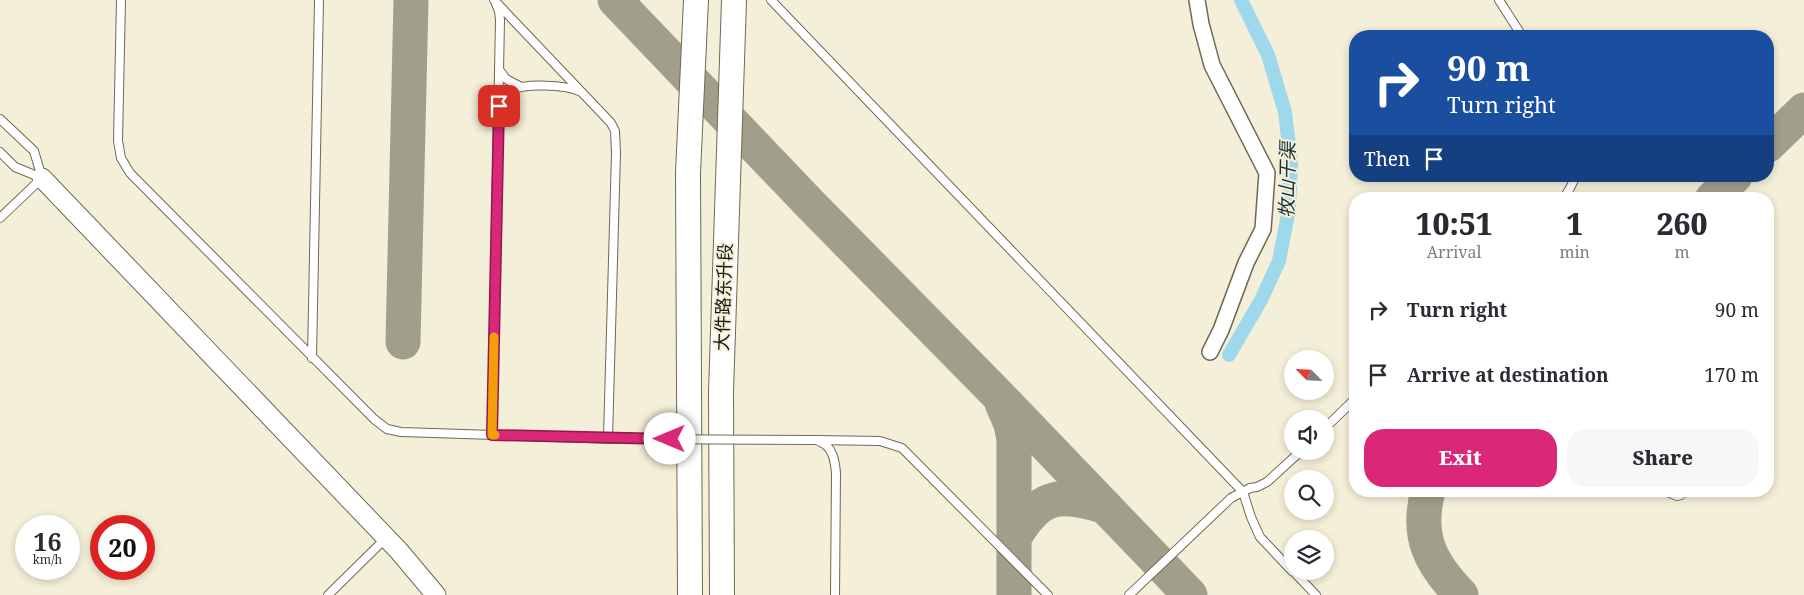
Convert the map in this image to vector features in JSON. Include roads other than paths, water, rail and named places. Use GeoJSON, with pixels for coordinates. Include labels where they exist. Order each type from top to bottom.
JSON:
{"type":"FeatureCollection","features":[{"type":"Feature","properties":{"kind":"main road","name":"大件路东升段"},"geometry":{"type":"LineString","coordinates":[[690,595],[688,174],[696,0]]}},
{"type":"Feature","properties":{"kind":"main road","name":"大件路东升段"},"geometry":{"type":"LineString","coordinates":[[722,595],[721,392],[734,0]]}},
{"type":"Feature","properties":{"kind":"street"},"geometry":{"type":"LineString","coordinates":[[1197,0],[1200,24],[1212,65],[1267,173],[1263,229],[1246,263],[1221,330],[1210,352]]}},
{"type":"Feature","properties":{"kind":"street"},"geometry":{"type":"LineString","coordinates":[[42,178],[386,538],[436,595]]}},
{"type":"Feature","properties":{"kind":"lane"},"geometry":{"type":"LineString","coordinates":[[121,0],[118,141],[120,158],[130,173],[374,420],[388,428],[401,432],[612,438],[880,441],[902,448],[1048,595]]}},
{"type":"Feature","properties":{"kind":"lane"},"geometry":{"type":"LineString","coordinates":[[312,358],[319,0]]}},
{"type":"Feature","properties":{"kind":"lane"},"geometry":{"type":"LineString","coordinates":[[492,435],[500,71],[500,20],[499,11],[494,0]]}},
{"type":"Feature","properties":{"kind":"lane"},"geometry":{"type":"LineString","coordinates":[[494,0],[611,123],[615,131],[612,438]]}},
{"type":"Feature","properties":{"kind":"lane"},"geometry":{"type":"LineString","coordinates":[[770,0],[1243,492],[1260,537],[1284,562]]}},
{"type":"Feature","properties":{"kind":"lane"},"geometry":{"type":"LineString","coordinates":[[1499,0],[1518,30]]}},
{"type":"Feature","properties":{"kind":"lane"},"geometry":{"type":"LineString","coordinates":[[500,71],[506,79],[521,87]]}},
{"type":"Feature","properties":{"kind":"lane"},"geometry":{"type":"LineString","coordinates":[[499,106],[511,90],[521,87],[560,86],[581,92]]}},
{"type":"Feature","properties":{"kind":"lane"},"geometry":{"type":"LineString","coordinates":[[0,119],[34,151],[42,178]]}},
{"type":"Feature","properties":{"kind":"lane"},"geometry":{"type":"LineString","coordinates":[[0,152],[15,167],[42,178]]}},
{"type":"Feature","properties":{"kind":"lane"},"geometry":{"type":"LineString","coordinates":[[0,218],[42,178]]}},
{"type":"Feature","properties":{"kind":"lane"},"geometry":{"type":"LineString","coordinates":[[1334,419],[1349,405]]}},
{"type":"Feature","properties":{"kind":"lane"},"geometry":{"type":"LineString","coordinates":[[816,440],[828,447],[835,460],[835,595]]}},
{"type":"Feature","properties":{"kind":"lane"},"geometry":{"type":"LineString","coordinates":[[1129,595],[1231,498],[1267,482],[1290,460]]}},
{"type":"Feature","properties":{"kind":"lane"},"geometry":{"type":"LineString","coordinates":[[328,595],[386,538]]}},
{"type":"Feature","properties":{"kind":"lane"},"geometry":{"type":"LineString","coordinates":[[1301,580],[1316,595]]}},
{"type":"Feature","properties":{"kind":"waterway","name":"牧山干渠"},"geometry":{"type":"LineString","coordinates":[[1229,355],[1261,300],[1279,261],[1289,209],[1291,163],[1285,112],[1268,55],[1241,0]]}}]}
